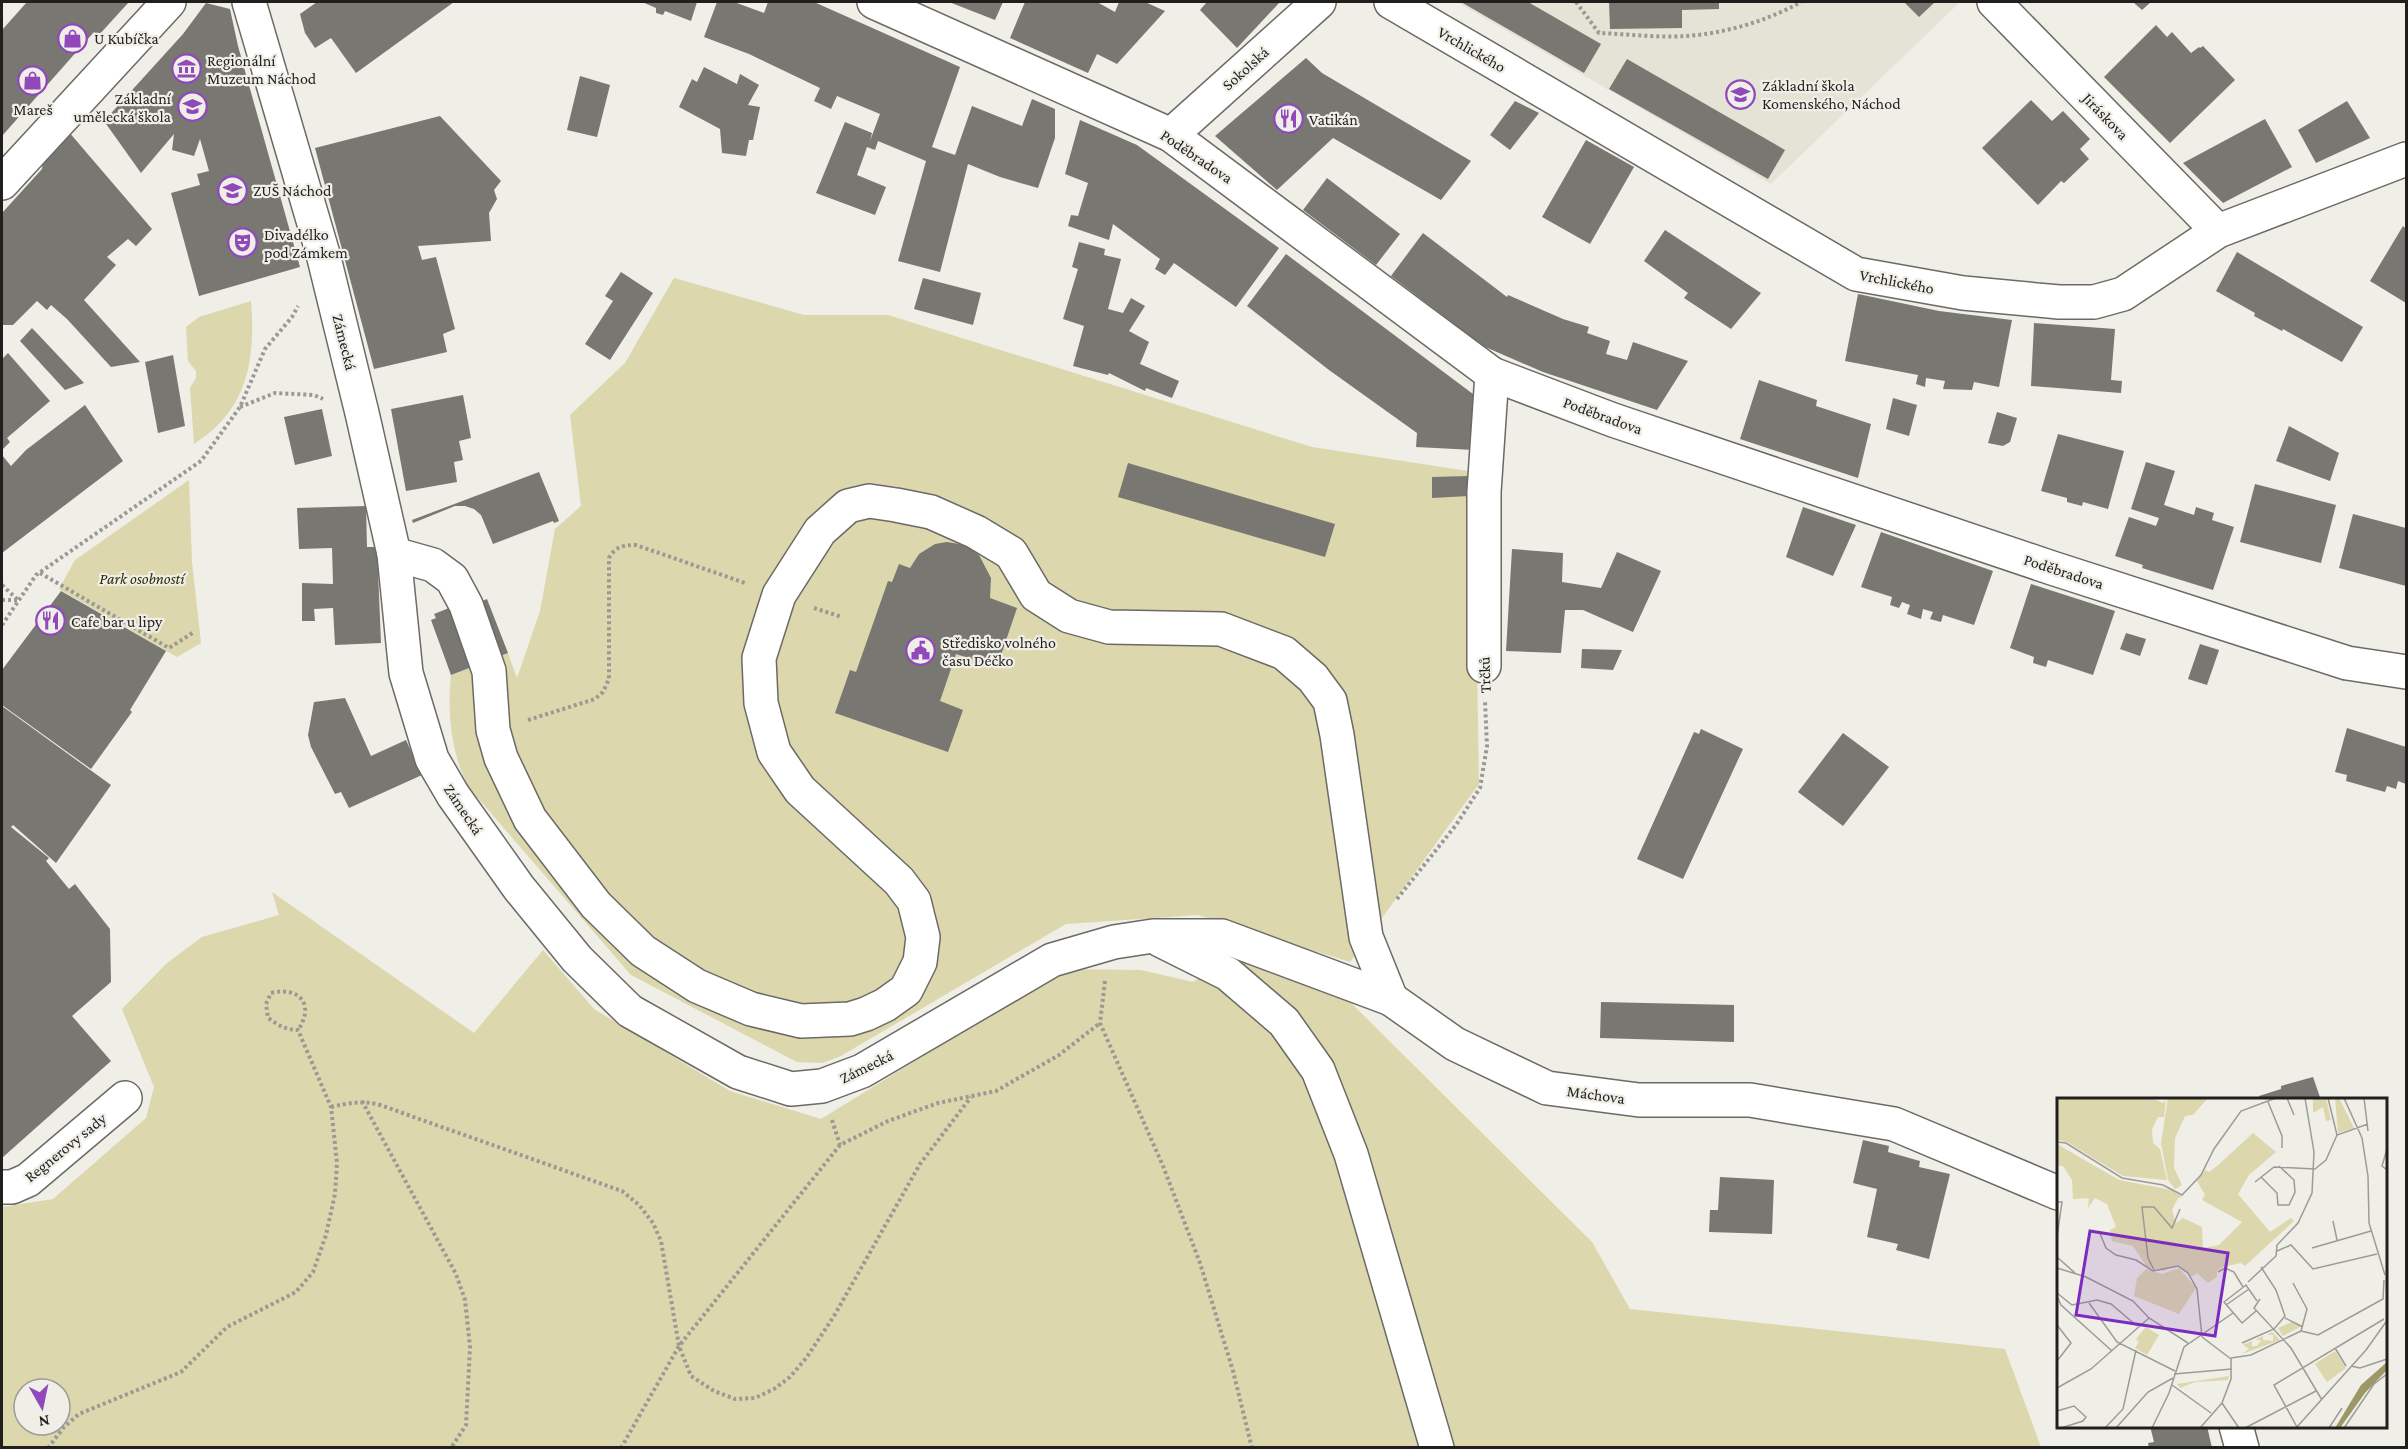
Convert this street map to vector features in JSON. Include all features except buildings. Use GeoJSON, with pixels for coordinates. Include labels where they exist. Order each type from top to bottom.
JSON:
{"type":"FeatureCollection","features":[{"type":"Feature","properties":{"kind":"street"},"geometry":{"type":"LineString","coordinates":[[2,183],[169,2]]}},
{"type":"Feature","properties":{"kind":"street","name":"Zámecká"},"geometry":{"type":"LineString","coordinates":[[249,2],[323,254],[362,413],[394,554],[406,673],[432,759],[453,795],[519,888],[577,959],[630,1011],[738,1072],[791,1089],[822,1086],[862,1071],[1052,960],[1114,942],[1153,936]]}},
{"type":"Feature","properties":{"kind":"street","name":"Poděbradova"},"geometry":{"type":"LineString","coordinates":[[874,2],[1171,135],[1492,374],[1613,420],[2052,568],[2347,663],[2406,672]]}},
{"type":"Feature","properties":{"kind":"street","name":"Sokolská"},"geometry":{"type":"LineString","coordinates":[[1171,135],[1319,2]]}},
{"type":"Feature","properties":{"kind":"street","name":"Vrchlického"},"geometry":{"type":"LineString","coordinates":[[1391,2],[1856,274],[1963,293],[2059,302],[2094,302],[2123,294],[2218,231],[2406,159]]}},
{"type":"Feature","properties":{"kind":"street","name":"Jiráskova"},"geometry":{"type":"LineString","coordinates":[[1994,2],[2218,231]]}},
{"type":"Feature","properties":{"kind":"street","name":"Trčků"},"geometry":{"type":"LineString","coordinates":[[1484,666],[1484,492],[1492,374]]}},
{"type":"Feature","properties":{"kind":"street"},"geometry":{"type":"LineString","coordinates":[[394,554],[433,565],[452,579],[466,605],[489,670],[493,730],[501,758],[530,819],[563,865],[596,905],[643,951],[697,986],[751,1009],[801,1021],[850,1019],[885,1005],[906,990],[920,962],[923,937],[914,901],[899,881],[800,790],[774,752],[760,703],[759,658],[779,595],[820,531],[848,506],[870,501],[931,513],[976,532],[1011,554],[1036,595],[1069,616],[1109,627],[1221,629],[1284,653],[1314,678],[1330,700],[1366,937],[1391,999]]}},
{"type":"Feature","properties":{"kind":"street"},"geometry":{"type":"LineString","coordinates":[[1153,936],[1228,974],[1284,1022],[1318,1070],[1351,1154],[1437,1448]]}},
{"type":"Feature","properties":{"kind":"street","name":"Máchova"},"geometry":{"type":"LineString","coordinates":[[1153,936],[1222,936],[1391,999],[1455,1044],[1547,1088],[1639,1101],[1749,1100],[1894,1124],[2057,1193]]}},
{"type":"Feature","properties":{"kind":"street","name":"Regnerovy sady"},"geometry":{"type":"LineString","coordinates":[[2,1187],[12,1187],[28,1180],[125,1098]]}},
{"type":"Feature","properties":{"kind":"street"},"geometry":{"type":"LineString","coordinates":[[2237,1428],[2242,1448]]}},
{"type":"Feature","properties":{"kind":"path"},"geometry":{"type":"LineString","coordinates":[[1576,2],[1599,33],[1686,36],[1723,31],[1784,12],[1801,2]]}},
{"type":"Feature","properties":{"kind":"path"},"geometry":{"type":"LineString","coordinates":[[2,625],[36,575],[201,460],[240,407],[265,349],[292,316],[323,254]]}},
{"type":"Feature","properties":{"kind":"path"},"geometry":{"type":"LineString","coordinates":[[240,407],[275,393],[314,395],[362,413]]}},
{"type":"Feature","properties":{"kind":"path"},"geometry":{"type":"LineString","coordinates":[[493,730],[595,699],[603,692],[609,679],[609,558],[613,551],[623,545],[636,544],[779,595]]}},
{"type":"Feature","properties":{"kind":"path"},"geometry":{"type":"LineString","coordinates":[[40,573],[169,648],[194,632]]}},
{"type":"Feature","properties":{"kind":"path"},"geometry":{"type":"LineString","coordinates":[[2,585],[18,600]]}},
{"type":"Feature","properties":{"kind":"path"},"geometry":{"type":"LineString","coordinates":[[2,600],[18,600]]}},
{"type":"Feature","properties":{"kind":"path","name":"Trčků"},"geometry":{"type":"LineString","coordinates":[[1366,937],[1456,825],[1480,788],[1487,746],[1484,666]]}},
{"type":"Feature","properties":{"kind":"path"},"geometry":{"type":"LineString","coordinates":[[284,990],[294,992],[302,999],[305,1020],[298,1030],[284,1028],[268,1018],[266,1004],[271,993],[284,990]]}},
{"type":"Feature","properties":{"kind":"path"},"geometry":{"type":"LineString","coordinates":[[621,1448],[679,1346],[840,1145],[888,1121],[938,1103],[996,1091],[1059,1055],[1100,1023],[1163,1166],[1200,1263],[1233,1371],[1252,1448]]}},
{"type":"Feature","properties":{"kind":"path"},"geometry":{"type":"LineString","coordinates":[[48,1448],[64,1427],[79,1414],[181,1372],[227,1327],[296,1292],[313,1272],[326,1235],[335,1194],[337,1163],[331,1107],[298,1030]]}},
{"type":"Feature","properties":{"kind":"path"},"geometry":{"type":"LineString","coordinates":[[331,1107],[362,1101],[380,1105],[578,1178],[622,1191],[639,1205],[653,1223],[661,1241],[679,1346],[691,1376],[714,1391],[735,1399],[755,1398],[790,1377],[834,1316],[920,1164],[971,1097]]}},
{"type":"Feature","properties":{"kind":"path"},"geometry":{"type":"LineString","coordinates":[[362,1101],[456,1274],[465,1300],[470,1347],[466,1425],[451,1448]]}},
{"type":"Feature","properties":{"kind":"shaded area","name":"Základní škola Komenského, Náchod"},"geometry":{"type":"Polygon","coordinates":[[[1457,2],[1956,2],[1958,4],[1771,184],[1457,2]]]}},
{"type":"Feature","properties":{"kind":"green space"},"geometry":{"type":"Polygon","coordinates":[[[674,278],[804,315],[888,315],[1312,447],[1474,472],[1479,784],[1350,962],[1198,915],[1066,924],[839,1057],[822,1063],[797,1062],[631,975],[470,789],[458,763],[452,734],[450,689],[451,675],[508,653],[517,678],[540,611],[555,529],[581,506],[570,415],[625,363],[674,278]]]}},
{"type":"Feature","properties":{"kind":"green space"},"geometry":{"type":"Polygon","coordinates":[[[251,301],[252,344],[244,383],[237,400],[226,416],[212,431],[194,444],[190,388],[196,378],[196,371],[188,361],[186,327],[199,317],[251,301]]]}},
{"type":"Feature","properties":{"kind":"green space","name":"Park osobností"},"geometry":{"type":"Polygon","coordinates":[[[189,480],[192,562],[201,643],[177,657],[59,589],[75,560],[189,480]]]}},
{"type":"Feature","properties":{"kind":"green space"},"geometry":{"type":"Polygon","coordinates":[[[272,892],[474,1033],[543,950],[594,1009],[730,1091],[821,1119],[1064,969],[1141,970],[1193,982],[1237,954],[1348,1000],[1592,1242],[1630,1309],[2005,1349],[2041,1447],[2,1447],[2,1207],[53,1199],[146,1118],[154,1087],[122,1009],[167,963],[202,937],[279,915],[272,892]]]}},
{"type":"Feature","properties":{"kind":"place","name":"U Kubíčka"},"geometry":{"type":"Point","coordinates":[73,38]}},
{"type":"Feature","properties":{"kind":"place","name":"Regionální Muzeum Náchod"},"geometry":{"type":"Point","coordinates":[186,69]}},
{"type":"Feature","properties":{"kind":"place","name":"Mareš"},"geometry":{"type":"Point","coordinates":[33,81]}},
{"type":"Feature","properties":{"kind":"place","name":"Základní škola Komenského, Náchod"},"geometry":{"type":"Point","coordinates":[1741,94]}},
{"type":"Feature","properties":{"kind":"place","name":"Základní umělecká škola"},"geometry":{"type":"Point","coordinates":[192,107]}},
{"type":"Feature","properties":{"kind":"place","name":"Vatikán"},"geometry":{"type":"Point","coordinates":[1288,119]}},
{"type":"Feature","properties":{"kind":"place","name":"ZUŠ Náchod"},"geometry":{"type":"Point","coordinates":[232,190]}},
{"type":"Feature","properties":{"kind":"place","name":"Divadélko pod Zámkem"},"geometry":{"type":"Point","coordinates":[243,243]}},
{"type":"Feature","properties":{"kind":"place","name":"Cafe bar u lipy"},"geometry":{"type":"Point","coordinates":[50,621]}},
{"type":"Feature","properties":{"kind":"place","name":"Středisko volného času Déčko"},"geometry":{"type":"Point","coordinates":[921,651]}}]}
